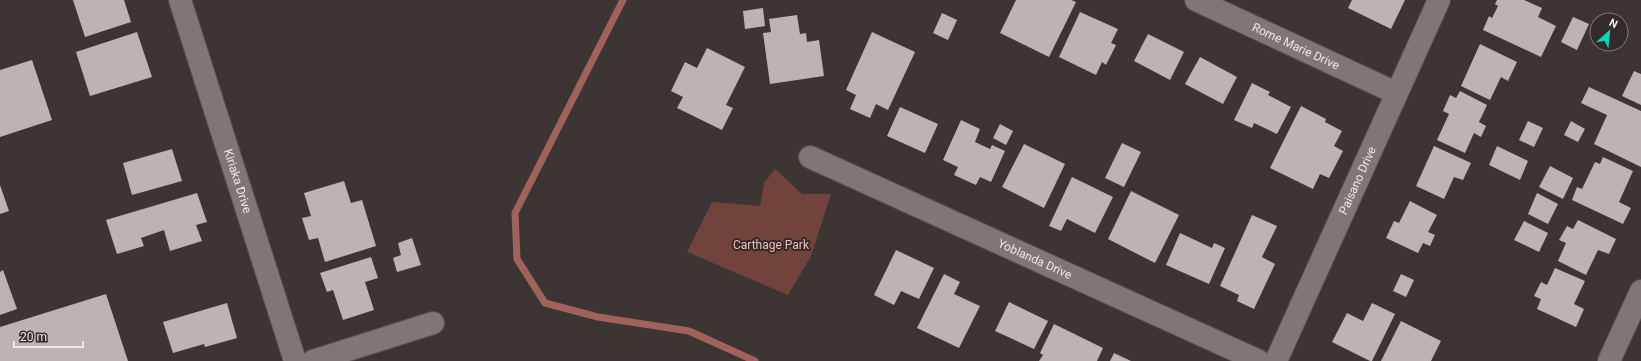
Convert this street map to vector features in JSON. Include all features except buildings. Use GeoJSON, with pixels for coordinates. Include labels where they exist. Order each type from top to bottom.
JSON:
{"type":"FeatureCollection","features":[{"type":"Feature","properties":{"kind":"street","name":"Kiriaka Drive"},"geometry":{"type":"LineString","coordinates":[[180,0],[295,361]]}},
{"type":"Feature","properties":{"kind":"street","name":"Rome Marie Drive"},"geometry":{"type":"LineString","coordinates":[[1196,0],[1396,93]]}},
{"type":"Feature","properties":{"kind":"street","name":"Paisano Drive"},"geometry":{"type":"LineString","coordinates":[[1276,361],[1439,0]]}},
{"type":"Feature","properties":{"kind":"street","name":"Yoblanda Drive"},"geometry":{"type":"LineString","coordinates":[[810,157],[1259,361]]}},
{"type":"Feature","properties":{"kind":"street"},"geometry":{"type":"LineString","coordinates":[[1609,361],[1641,291]]}},
{"type":"Feature","properties":{"kind":"street"},"geometry":{"type":"LineString","coordinates":[[313,361],[433,323]]}},
{"type":"Feature","properties":{"kind":"green space","name":"Carthage Park"},"geometry":{"type":"Polygon","coordinates":[[[775,169],[802,194],[831,194],[811,256],[788,295],[687,252],[712,202],[760,206],[764,183],[775,169]]]}},
{"type":"Feature","properties":{"kind":"waterway"},"geometry":{"type":"LineString","coordinates":[[623,0],[515,213],[517,259],[545,303],[598,317],[689,331],[755,361]]}}]}
